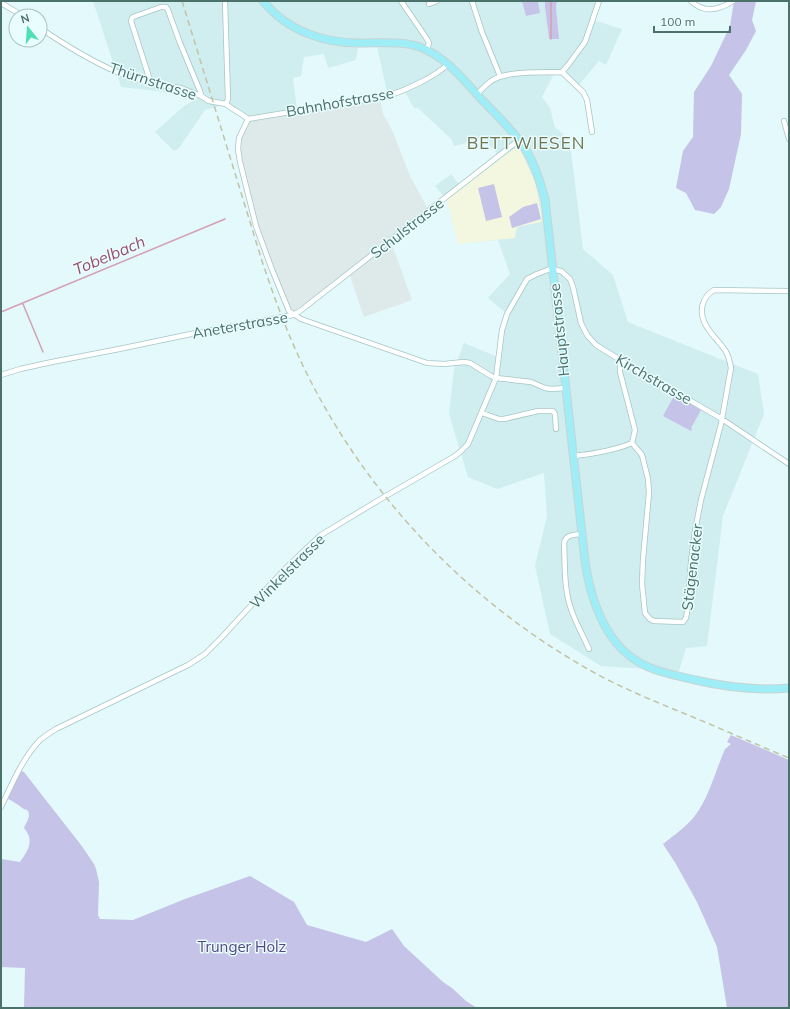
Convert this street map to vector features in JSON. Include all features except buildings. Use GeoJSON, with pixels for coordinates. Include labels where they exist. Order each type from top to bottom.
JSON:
{"type":"FeatureCollection","features":[{"type":"Feature","properties":{"kind":"main road","name":"Hauptstrasse"},"geometry":{"type":"LineString","coordinates":[[263,1],[272,12],[286,22],[301,31],[319,38],[350,44],[405,43],[427,50],[448,64],[519,140],[534,164],[545,198],[582,534],[588,580],[597,608],[619,646],[629,656],[642,664],[659,671],[722,686],[751,689],[789,688]]}},
{"type":"Feature","properties":{"kind":"street"},"geometry":{"type":"LineString","coordinates":[[225,1],[228,99],[226,104],[231,109],[248,119],[239,138],[238,149],[240,162],[252,213],[262,243],[289,311],[294,315]]}},
{"type":"Feature","properties":{"kind":"street"},"geometry":{"type":"LineString","coordinates":[[401,1],[427,39],[429,43],[427,50]]}},
{"type":"Feature","properties":{"kind":"street"},"geometry":{"type":"LineString","coordinates":[[429,4],[437,1]]}},
{"type":"Feature","properties":{"kind":"street"},"geometry":{"type":"LineString","coordinates":[[472,1],[482,32],[500,76]]}},
{"type":"Feature","properties":{"kind":"street"},"geometry":{"type":"LineString","coordinates":[[562,72],[585,42],[599,1]]}},
{"type":"Feature","properties":{"kind":"street"},"geometry":{"type":"LineString","coordinates":[[691,1],[697,6],[713,10],[721,8],[733,1]]}},
{"type":"Feature","properties":{"kind":"street"},"geometry":{"type":"LineString","coordinates":[[148,82],[148,74],[131,21],[133,17],[161,7],[166,7],[202,96]]}},
{"type":"Feature","properties":{"kind":"street","name":"Thürnstrasse"},"geometry":{"type":"LineString","coordinates":[[48,33],[105,66],[121,73],[152,84],[181,88],[202,96],[207,100],[226,104]]}},
{"type":"Feature","properties":{"kind":"street","name":"Bahnhofstrasse"},"geometry":{"type":"LineString","coordinates":[[248,119],[388,96],[418,83],[441,70],[448,64]]}},
{"type":"Feature","properties":{"kind":"street"},"geometry":{"type":"LineString","coordinates":[[477,94],[491,81],[500,76],[525,73],[562,72],[583,92],[587,100],[592,132]]}},
{"type":"Feature","properties":{"kind":"street"},"geometry":{"type":"LineString","coordinates":[[784,121],[789,139]]}},
{"type":"Feature","properties":{"kind":"street","name":"Schulstrasse"},"geometry":{"type":"LineString","coordinates":[[294,315],[519,140]]}},
{"type":"Feature","properties":{"kind":"street","name":"Winkelstrasse"},"geometry":{"type":"LineString","coordinates":[[1,807],[24,762],[42,738],[56,729],[188,665],[205,654],[283,571],[321,535],[455,456],[461,451],[468,444],[496,378],[502,330],[507,314],[527,280],[548,269],[553,269]]}},
{"type":"Feature","properties":{"kind":"street","name":"Kirchstrasse"},"geometry":{"type":"LineString","coordinates":[[553,269],[561,271],[570,279],[581,323],[587,335],[596,345],[722,419],[789,464]]}},
{"type":"Feature","properties":{"kind":"street"},"geometry":{"type":"LineString","coordinates":[[722,419],[731,368],[730,359],[726,351],[712,336],[702,318],[703,303],[706,297],[714,290],[789,291]]}},
{"type":"Feature","properties":{"kind":"street","name":"Aneterstrasse"},"geometry":{"type":"LineString","coordinates":[[1,375],[20,368],[294,315],[301,319],[427,363],[470,363],[490,376],[496,378],[531,382],[551,389],[566,388]]}},
{"type":"Feature","properties":{"kind":"street"},"geometry":{"type":"LineString","coordinates":[[573,456],[598,453],[632,443],[635,430],[620,372],[620,365],[622,361]]}},
{"type":"Feature","properties":{"kind":"street"},"geometry":{"type":"LineString","coordinates":[[482,412],[499,419],[504,419],[538,411],[553,411],[555,414],[556,429]]}},
{"type":"Feature","properties":{"kind":"street","name":"Stägenacker"},"geometry":{"type":"LineString","coordinates":[[632,443],[642,455],[648,479],[642,584],[645,614],[654,621],[683,622],[688,612],[691,562],[701,500],[722,419]]}},
{"type":"Feature","properties":{"kind":"street"},"geometry":{"type":"LineString","coordinates":[[582,534],[567,536],[565,539],[565,579],[570,606],[589,649]]}},
{"type":"Feature","properties":{"kind":"shaded area"},"geometry":{"type":"Polygon","coordinates":[[[93,1],[545,1],[549,39],[559,39],[556,6],[557,1],[599,1],[593,20],[622,29],[606,65],[599,61],[578,86],[562,72],[553,73],[553,76],[542,97],[550,108],[555,127],[570,143],[583,249],[613,275],[628,322],[758,374],[764,414],[723,516],[707,646],[686,648],[679,671],[601,666],[550,634],[535,566],[547,516],[544,473],[497,489],[468,477],[449,414],[454,369],[464,343],[498,357],[507,314],[488,298],[510,274],[498,240],[458,244],[447,200],[435,186],[451,174],[460,186],[499,156],[484,139],[454,146],[452,140],[418,108],[414,108],[404,90],[388,96],[377,47],[358,47],[356,60],[328,68],[324,54],[304,57],[301,76],[293,78],[297,110],[248,119],[226,104],[205,110],[179,148],[174,151],[155,132],[184,106],[201,96],[121,87],[93,1]]]}},
{"type":"Feature","properties":{"kind":"shaded area"},"geometry":{"type":"Polygon","coordinates":[[[380,98],[383,114],[392,130],[410,176],[429,211],[293,315],[289,311],[252,213],[238,143],[248,119],[380,98]]]}},
{"type":"Feature","properties":{"kind":"shaded area"},"geometry":{"type":"Polygon","coordinates":[[[515,148],[520,149],[535,182],[542,218],[541,222],[517,227],[515,238],[458,244],[447,200],[515,148]]]}},
{"type":"Feature","properties":{"kind":"shaded area"},"geometry":{"type":"Polygon","coordinates":[[[391,242],[412,300],[364,317],[350,276],[391,242]]]}},
{"type":"Feature","properties":{"kind":"green space"},"geometry":{"type":"Polygon","coordinates":[[[522,1],[538,1],[540,13],[526,16],[522,1]]]}},
{"type":"Feature","properties":{"kind":"green space"},"geometry":{"type":"Polygon","coordinates":[[[545,1],[557,1],[556,6],[559,39],[549,39],[545,1]]]}},
{"type":"Feature","properties":{"kind":"green space"},"geometry":{"type":"Polygon","coordinates":[[[734,1],[756,1],[752,20],[756,31],[746,50],[729,75],[742,94],[741,134],[729,189],[721,207],[714,214],[695,210],[686,193],[676,188],[683,151],[693,137],[694,92],[711,66],[730,26],[734,1]]]}},
{"type":"Feature","properties":{"kind":"green space"},"geometry":{"type":"Polygon","coordinates":[[[494,184],[502,217],[486,221],[478,188],[494,184]]]}},
{"type":"Feature","properties":{"kind":"green space"},"geometry":{"type":"Polygon","coordinates":[[[537,203],[541,219],[512,228],[509,217],[523,207],[537,203]]]}},
{"type":"Feature","properties":{"kind":"green space"},"geometry":{"type":"Polygon","coordinates":[[[676,395],[701,410],[691,428],[691,431],[663,416],[676,395]]]}},
{"type":"Feature","properties":{"kind":"green space"},"geometry":{"type":"Polygon","coordinates":[[[731,735],[789,760],[789,1008],[727,1008],[717,947],[697,902],[663,844],[687,825],[704,802],[725,749],[731,744],[727,742],[731,735]]]}},
{"type":"Feature","properties":{"kind":"green space","name":"Trunger Holz"},"geometry":{"type":"Polygon","coordinates":[[[21,771],[24,772],[94,864],[99,882],[98,915],[100,919],[133,920],[185,899],[250,876],[294,902],[307,925],[366,942],[392,929],[404,946],[443,982],[477,1008],[24,1008],[25,968],[1,967],[1,859],[20,862],[28,849],[30,841],[24,828],[29,814],[27,810],[8,799],[21,771]]]}},
{"type":"Feature","properties":{"kind":"waterway","name":"Tobelbach"},"geometry":{"type":"LineString","coordinates":[[551,1],[551,39]]}},
{"type":"Feature","properties":{"kind":"waterway","name":"Tobelbach"},"geometry":{"type":"LineString","coordinates":[[1,312],[225,219]]}},
{"type":"Feature","properties":{"kind":"waterway"},"geometry":{"type":"LineString","coordinates":[[23,304],[43,352]]}},
{"type":"Feature","properties":{"kind":"railway"},"geometry":{"type":"LineString","coordinates":[[182,1],[262,261],[288,333],[307,374],[333,422],[363,467],[397,510],[433,550],[473,588],[515,622],[560,653],[608,680],[789,758]]}},
{"type":"Feature","properties":{"kind":"district","name":"BETTWIESEN"},"geometry":{"type":"Point","coordinates":[526,142]}}]}
